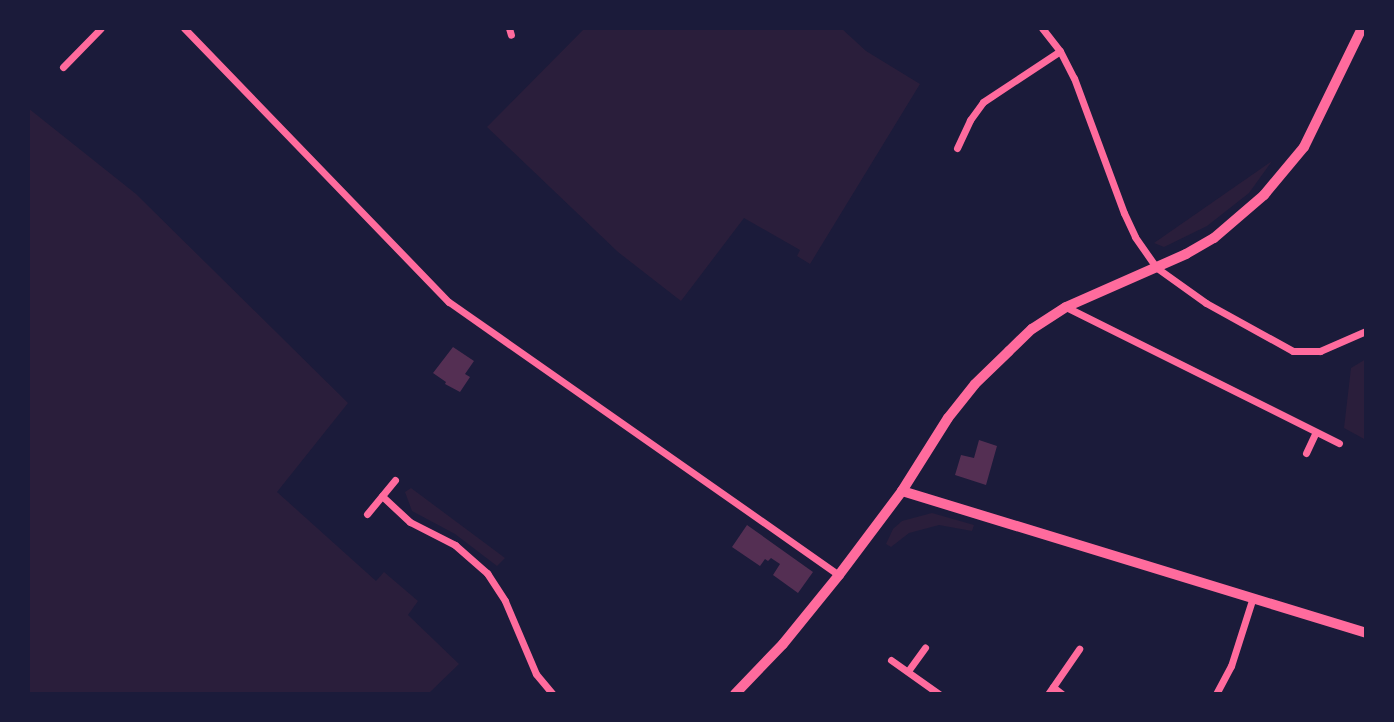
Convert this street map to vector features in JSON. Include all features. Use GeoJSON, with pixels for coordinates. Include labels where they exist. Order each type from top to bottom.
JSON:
{"type":"FeatureCollection","features":[{"type":"Feature","properties":{"kind":"street"},"geometry":{"type":"LineString","coordinates":[[63,67],[101,28]]}},
{"type":"Feature","properties":{"kind":"street"},"geometry":{"type":"LineString","coordinates":[[184,28],[449,302],[839,575]]}},
{"type":"Feature","properties":{"kind":"street"},"geometry":{"type":"LineString","coordinates":[[1042,28],[1060,51],[1074,78],[1124,213],[1135,237],[1157,268],[1206,303],[1286,349],[1320,351],[1366,331]]}},
{"type":"Feature","properties":{"kind":"street"},"geometry":{"type":"LineString","coordinates":[[735,694],[783,644],[839,575],[902,491],[948,418],[975,384],[1032,330],[1066,307],[1157,268],[1214,238],[1250,210],[1304,147],[1362,28]]}},
{"type":"Feature","properties":{"kind":"street"},"geometry":{"type":"LineString","coordinates":[[957,148],[970,120],[983,102],[1060,51]]}},
{"type":"Feature","properties":{"kind":"street"},"geometry":{"type":"LineString","coordinates":[[1066,307],[1339,443]]}},
{"type":"Feature","properties":{"kind":"street"},"geometry":{"type":"LineString","coordinates":[[1306,453],[1316,432]]}},
{"type":"Feature","properties":{"kind":"street"},"geometry":{"type":"LineString","coordinates":[[366,514],[395,480]]}},
{"type":"Feature","properties":{"kind":"street"},"geometry":{"type":"LineString","coordinates":[[902,491],[1366,633]]}},
{"type":"Feature","properties":{"kind":"street"},"geometry":{"type":"LineString","coordinates":[[382,496],[410,522],[455,545],[486,573],[505,601],[536,674],[553,694]]}},
{"type":"Feature","properties":{"kind":"street"},"geometry":{"type":"LineString","coordinates":[[1216,694],[1231,666],[1253,597]]}},
{"type":"Feature","properties":{"kind":"street"},"geometry":{"type":"LineString","coordinates":[[908,671],[925,648]]}},
{"type":"Feature","properties":{"kind":"street"},"geometry":{"type":"LineString","coordinates":[[1062,694],[1050,691],[1079,649]]}},
{"type":"Feature","properties":{"kind":"street"},"geometry":{"type":"LineString","coordinates":[[891,660],[939,694]]}},
{"type":"Feature","properties":{"kind":"shaded area"},"geometry":{"type":"Polygon","coordinates":[[[585,28],[841,28],[866,51],[920,84],[810,264],[797,256],[800,250],[744,218],[681,301],[618,252],[487,127],[585,28]]]}},
{"type":"Feature","properties":{"kind":"shaded area"},"geometry":{"type":"Polygon","coordinates":[[[28,108],[136,194],[348,403],[277,492],[376,581],[384,572],[418,601],[408,615],[459,664],[428,694],[28,694],[28,108]]]}},
{"type":"Feature","properties":{"kind":"shaded area"},"geometry":{"type":"Polygon","coordinates":[[[1272,161],[1249,193],[1207,226],[1164,247],[1154,243],[1272,161]]]}},
{"type":"Feature","properties":{"kind":"shaded area"},"geometry":{"type":"Polygon","coordinates":[[[1366,359],[1366,440],[1344,428],[1351,368],[1366,359]]]}},
{"type":"Feature","properties":{"kind":"shaded area"},"geometry":{"type":"Polygon","coordinates":[[[411,488],[505,558],[497,566],[455,534],[412,511],[405,492],[411,488]]]}},
{"type":"Feature","properties":{"kind":"shaded area"},"geometry":{"type":"Polygon","coordinates":[[[932,513],[974,525],[972,531],[939,525],[909,533],[891,547],[886,544],[893,529],[902,521],[932,513]]]}},
{"type":"Feature","properties":{"kind":"building"},"geometry":{"type":"Polygon","coordinates":[[[453,347],[474,361],[465,374],[470,377],[460,392],[433,373],[453,347]]]}},
{"type":"Feature","properties":{"kind":"building"},"geometry":{"type":"Polygon","coordinates":[[[979,440],[997,446],[986,485],[955,475],[961,455],[974,458],[979,440]]]}},
{"type":"Feature","properties":{"kind":"building"},"geometry":{"type":"Polygon","coordinates":[[[747,525],[813,572],[798,593],[773,575],[780,564],[771,558],[768,561],[765,559],[760,566],[732,547],[747,525]]]}}]}
